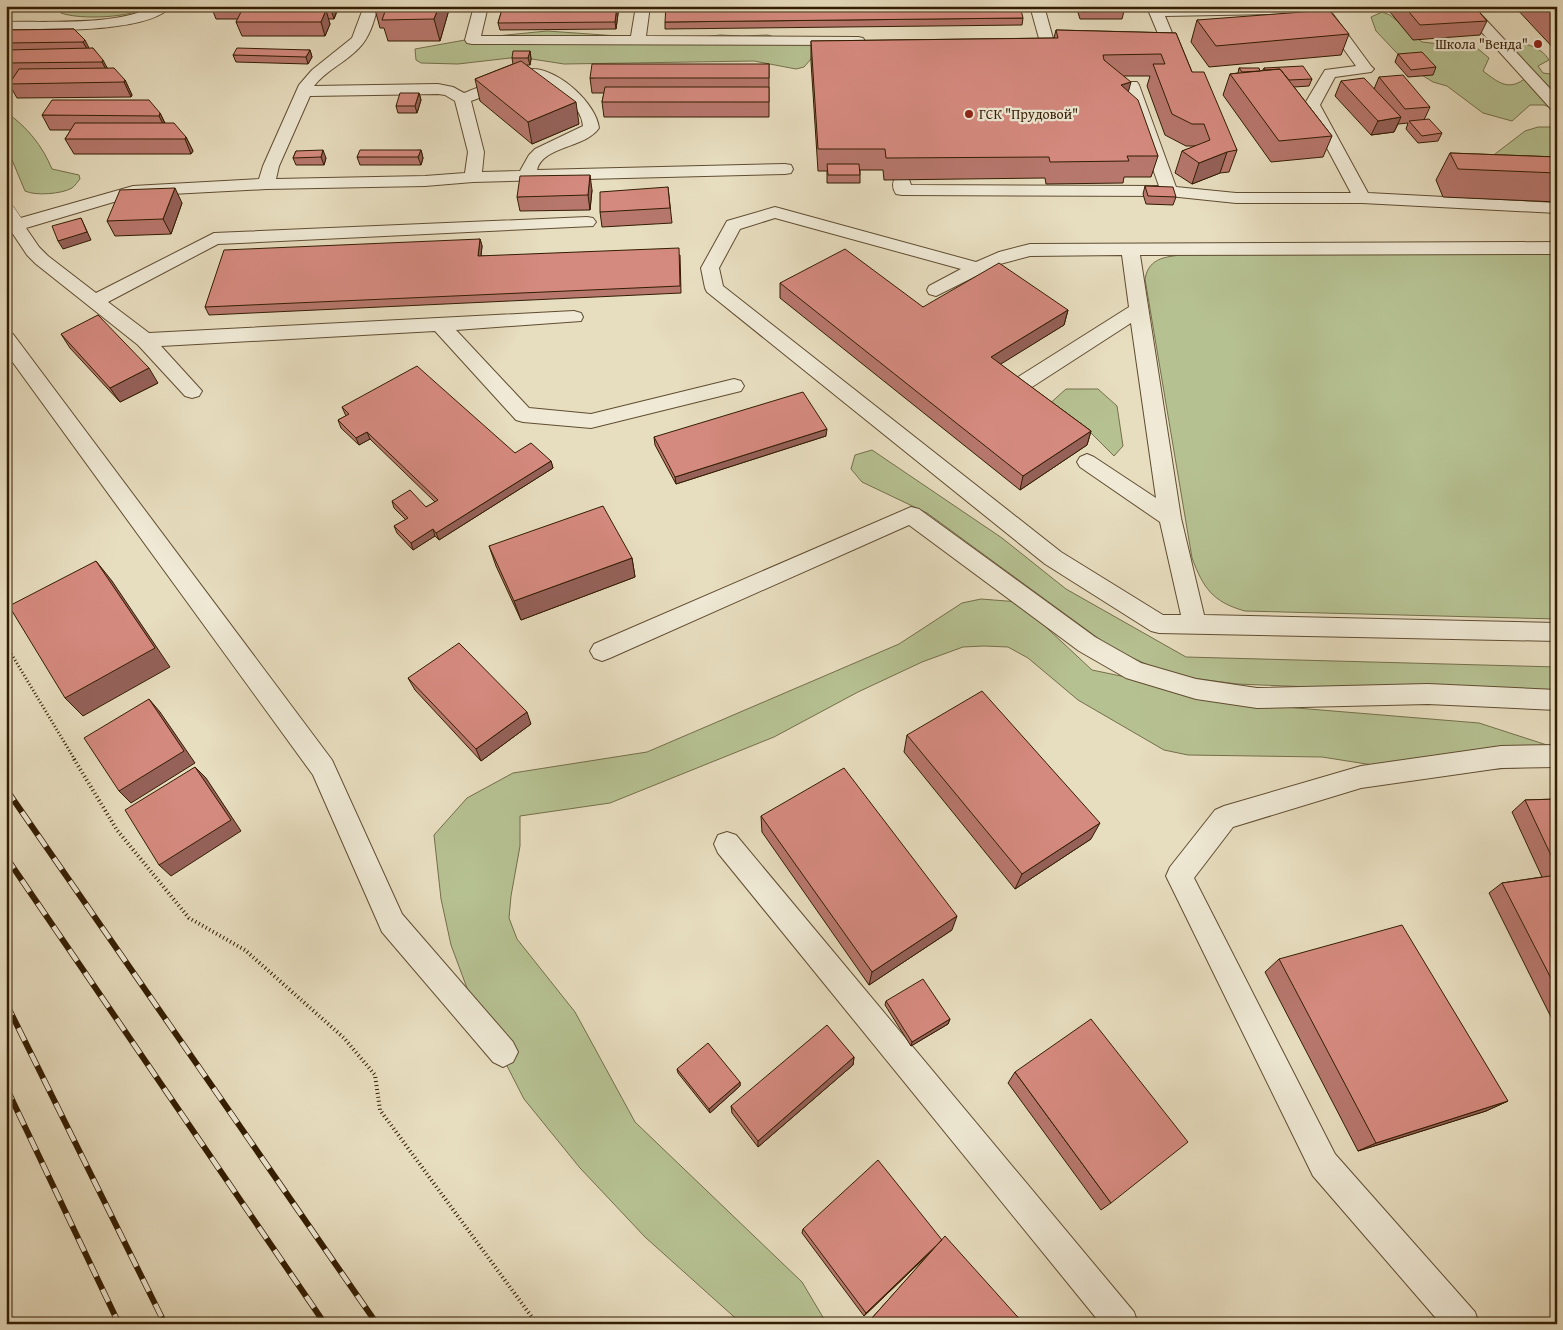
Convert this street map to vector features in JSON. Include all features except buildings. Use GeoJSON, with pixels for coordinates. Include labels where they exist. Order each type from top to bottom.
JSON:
{"type":"FeatureCollection","features":[{"type":"Feature","properties":{"kind":"lane"},"geometry":{"type":"LineString","coordinates":[[6,26],[121,22],[150,16],[164,6]]}},
{"type":"Feature","properties":{"kind":"lane"},"geometry":{"type":"LineString","coordinates":[[266,184],[271,166],[313,76],[355,45],[361,35],[371,6]]}},
{"type":"Feature","properties":{"kind":"lane"},"geometry":{"type":"LineString","coordinates":[[480,6],[472,40],[877,41]]}},
{"type":"Feature","properties":{"kind":"lane"},"geometry":{"type":"LineString","coordinates":[[638,39],[643,6]]}},
{"type":"Feature","properties":{"kind":"lane"},"geometry":{"type":"LineString","coordinates":[[1037,6],[1042,42],[1065,42]]}},
{"type":"Feature","properties":{"kind":"lane"},"geometry":{"type":"LineString","coordinates":[[1465,6],[1557,106]]}},
{"type":"Feature","properties":{"kind":"lane"},"geometry":{"type":"LineString","coordinates":[[1131,41],[1168,40],[1156,12],[1321,8],[1366,69],[1330,73],[1312,104],[1362,198]]}},
{"type":"Feature","properties":{"kind":"lane"},"geometry":{"type":"LineString","coordinates":[[462,99],[533,73],[541,75],[578,100],[592,123],[591,128],[586,133],[544,151],[530,164],[528,176]]}},
{"type":"Feature","properties":{"kind":"lane"},"geometry":{"type":"LineString","coordinates":[[1131,85],[1169,191]]}},
{"type":"Feature","properties":{"kind":"lane"},"geometry":{"type":"LineString","coordinates":[[305,91],[449,90],[462,99],[476,152],[472,177]]}},
{"type":"Feature","properties":{"kind":"lane"},"geometry":{"type":"LineString","coordinates":[[192,392],[145,340],[42,260],[33,251],[11,217],[133,191],[266,184],[425,181],[472,177],[785,169]]}},
{"type":"Feature","properties":{"kind":"lane"},"geometry":{"type":"LineString","coordinates":[[902,180],[902,190],[990,185],[1088,187],[1169,191],[1236,198],[1362,198],[1557,208]]}},
{"type":"Feature","properties":{"kind":"lane"},"geometry":{"type":"LineString","coordinates":[[978,268],[775,212],[733,225],[710,268],[714,288],[1053,558],[1159,624],[1557,632]]}},
{"type":"Feature","properties":{"kind":"lane"},"geometry":{"type":"LineString","coordinates":[[95,301],[214,239],[587,222]]}},
{"type":"Feature","properties":{"kind":"lane"},"geometry":{"type":"LineString","coordinates":[[936,290],[978,268],[1016,252],[1023,251],[1557,248]]}},
{"type":"Feature","properties":{"kind":"lane"},"geometry":{"type":"LineString","coordinates":[[1130,250],[1170,518],[1195,624]]}},
{"type":"Feature","properties":{"kind":"lane"},"geometry":{"type":"LineString","coordinates":[[1025,382],[1138,310]]}},
{"type":"Feature","properties":{"kind":"lane"},"geometry":{"type":"LineString","coordinates":[[145,340],[574,317]]}},
{"type":"Feature","properties":{"kind":"lane"},"geometry":{"type":"LineString","coordinates":[[440,324],[523,415],[591,421],[734,386]]}},
{"type":"Feature","properties":{"kind":"lane"},"geometry":{"type":"LineString","coordinates":[[6,339],[323,768],[392,923],[503,1052]]}},
{"type":"Feature","properties":{"kind":"lane"},"geometry":{"type":"LineString","coordinates":[[1088,462],[1170,518]]}},
{"type":"Feature","properties":{"kind":"lane"},"geometry":{"type":"LineString","coordinates":[[602,651],[911,515],[1087,644],[1134,671],[1178,684],[1196,689],[1257,698],[1428,694],[1557,700]]}},
{"type":"Feature","properties":{"kind":"lane"},"geometry":{"type":"LineString","coordinates":[[1463,1324],[1324,1165],[1179,876],[1224,818],[1361,777],[1501,756],[1557,756]]}},
{"type":"Feature","properties":{"kind":"lane"},"geometry":{"type":"LineString","coordinates":[[727,844],[1122,1324]]}},
{"type":"Feature","properties":{"kind":"path"},"geometry":{"type":"LineString","coordinates":[[6,645],[117,830],[189,918],[245,950],[344,1038],[375,1075],[380,1110],[537,1324]]}},
{"type":"Feature","properties":{"kind":"green space"},"geometry":{"type":"Polygon","coordinates":[[[59,6],[149,6],[131,13],[119,15],[81,17],[61,13],[58,10],[59,6]]]}},
{"type":"Feature","properties":{"kind":"green space"},"geometry":{"type":"Polygon","coordinates":[[[1382,12],[1390,15],[1422,42],[1477,48],[1489,58],[1483,71],[1504,84],[1515,84],[1527,77],[1501,49],[1507,42],[1525,44],[1536,48],[1546,55],[1549,60],[1538,66],[1543,73],[1557,75],[1557,110],[1544,105],[1530,105],[1512,121],[1483,113],[1447,86],[1433,82],[1412,69],[1376,31],[1371,17],[1382,12]]]}},
{"type":"Feature","properties":{"kind":"green space"},"geometry":{"type":"Polygon","coordinates":[[[547,31],[675,40],[720,35],[768,35],[781,39],[806,40],[814,47],[811,59],[804,67],[796,69],[754,61],[564,64],[519,57],[458,64],[421,63],[416,60],[415,49],[476,38],[547,31]]]}},
{"type":"Feature","properties":{"kind":"green space"},"geometry":{"type":"Polygon","coordinates":[[[6,112],[33,137],[44,152],[52,169],[79,175],[80,179],[73,187],[62,192],[48,194],[25,191],[10,155],[6,151],[6,112]]]}},
{"type":"Feature","properties":{"kind":"green space"},"geometry":{"type":"Polygon","coordinates":[[[1538,127],[1557,127],[1557,166],[1503,162],[1495,154],[1525,131],[1538,127]]]}},
{"type":"Feature","properties":{"kind":"green space"},"geometry":{"type":"Polygon","coordinates":[[[1557,252],[1557,619],[1245,611],[1224,603],[1210,592],[1200,577],[1192,558],[1145,279],[1147,271],[1155,262],[1167,257],[1188,254],[1557,252]]]}},
{"type":"Feature","properties":{"kind":"green space"},"geometry":{"type":"Polygon","coordinates":[[[1066,389],[1098,389],[1117,406],[1123,446],[1114,456],[1082,424],[1046,407],[1066,389]]]}},
{"type":"Feature","properties":{"kind":"green space"},"geometry":{"type":"Polygon","coordinates":[[[872,450],[1002,538],[1066,589],[1186,657],[1557,667],[1557,697],[1237,684],[1170,675],[1113,649],[927,513],[862,482],[851,469],[855,455],[872,450]]]}},
{"type":"Feature","properties":{"kind":"green space"},"geometry":{"type":"Polygon","coordinates":[[[981,599],[1019,602],[1092,670],[1260,705],[1479,723],[1550,746],[1549,766],[1461,771],[1392,768],[1322,757],[1188,755],[1164,750],[1078,700],[1028,658],[1008,647],[963,647],[922,662],[858,692],[774,737],[610,803],[520,816],[520,846],[509,918],[517,939],[575,1012],[635,1122],[802,1282],[827,1324],[742,1324],[645,1237],[580,1168],[524,1099],[467,988],[451,945],[441,899],[434,835],[467,798],[513,773],[647,752],[899,644],[962,603],[981,599]]]}},
{"type":"Feature","properties":{"kind":"railway"},"geometry":{"type":"LineString","coordinates":[[6,789],[377,1324]]}},
{"type":"Feature","properties":{"kind":"railway"},"geometry":{"type":"LineString","coordinates":[[6,857],[325,1324]]}},
{"type":"Feature","properties":{"kind":"railway"},"geometry":{"type":"LineString","coordinates":[[6,1003],[165,1324]]}},
{"type":"Feature","properties":{"kind":"railway"},"geometry":{"type":"LineString","coordinates":[[6,1087],[119,1324]]}},
{"type":"Feature","properties":{"kind":"place","name":"Школа \"Венда\""},"geometry":{"type":"Point","coordinates":[1538,44]}},
{"type":"Feature","properties":{"kind":"place","name":"ГСК \"Прудовой\""},"geometry":{"type":"Point","coordinates":[969,114]}}]}
